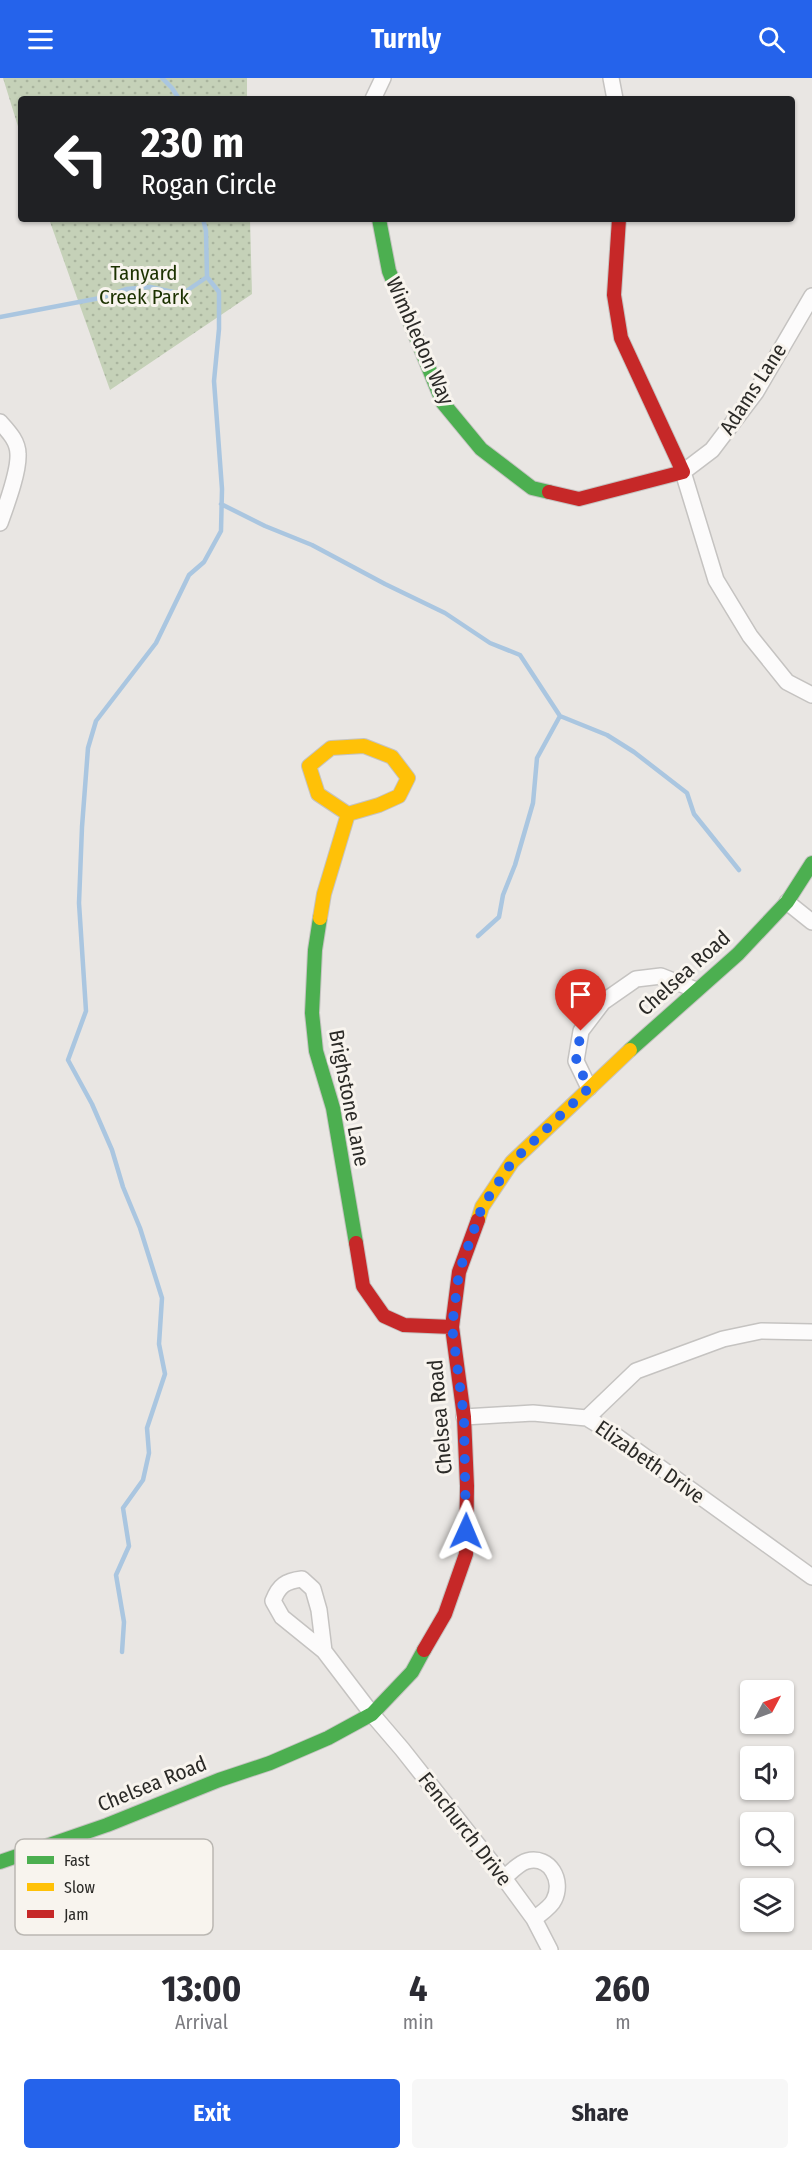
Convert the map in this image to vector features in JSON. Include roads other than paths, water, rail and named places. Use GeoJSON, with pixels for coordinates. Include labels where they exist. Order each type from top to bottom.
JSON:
{"type":"FeatureCollection","features":[{"type":"Feature","properties":{"kind":"street"},"geometry":{"type":"LineString","coordinates":[[374,96],[383,78]]}},
{"type":"Feature","properties":{"kind":"street"},"geometry":{"type":"LineString","coordinates":[[611,78],[614,96]]}},
{"type":"Feature","properties":{"kind":"street","name":"Wimbledon Way"},"geometry":{"type":"LineString","coordinates":[[380,222],[389,271],[444,403],[481,449],[532,488],[579,499],[683,472]]}},
{"type":"Feature","properties":{"kind":"street"},"geometry":{"type":"LineString","coordinates":[[619,222],[614,295],[621,338],[683,472],[716,580],[750,636],[787,682],[812,695]]}},
{"type":"Feature","properties":{"kind":"street","name":"Adams Lane"},"geometry":{"type":"LineString","coordinates":[[683,472],[712,450],[756,392],[812,296]]}},
{"type":"Feature","properties":{"kind":"street"},"geometry":{"type":"LineString","coordinates":[[0,422],[12,436],[18,454],[11,489],[0,523]]}},
{"type":"Feature","properties":{"kind":"street"},"geometry":{"type":"LineString","coordinates":[[364,746],[392,757],[408,778],[399,796],[379,805],[348,814],[318,794],[309,765],[331,748],[364,746]]}},
{"type":"Feature","properties":{"kind":"street","name":"Brighstone Lane"},"geometry":{"type":"LineString","coordinates":[[348,814],[324,894],[315,950],[312,1013],[316,1051],[333,1108],[363,1286],[384,1316],[404,1325],[452,1327]]}},
{"type":"Feature","properties":{"kind":"street","name":"Chelsea Road"},"geometry":{"type":"LineString","coordinates":[[67,1839],[219,1780],[270,1763],[328,1738],[372,1714],[412,1672],[446,1614],[466,1554],[467,1486],[464,1417],[452,1327],[459,1272],[482,1207],[512,1162],[589,1088],[738,954],[787,902],[812,863]]}},
{"type":"Feature","properties":{"kind":"street"},"geometry":{"type":"LineString","coordinates":[[787,902],[812,922]]}},
{"type":"Feature","properties":{"kind":"street"},"geometry":{"type":"LineString","coordinates":[[589,1088],[576,1061],[581,1031],[603,1002],[636,979],[661,976],[696,990]]}},
{"type":"Feature","properties":{"kind":"street"},"geometry":{"type":"LineString","coordinates":[[586,1418],[636,1371],[723,1339],[761,1330],[812,1332]]}},
{"type":"Feature","properties":{"kind":"street","name":"Elizabeth Drive"},"geometry":{"type":"LineString","coordinates":[[464,1417],[532,1413],[586,1418],[615,1435],[812,1577]]}},
{"type":"Feature","properties":{"kind":"street","name":"Fenchurch Drive"},"geometry":{"type":"LineString","coordinates":[[324,1651],[314,1589],[302,1580],[288,1581],[277,1589],[273,1601],[282,1617],[324,1651],[504,1878],[534,1919],[550,1950]]}},
{"type":"Feature","properties":{"kind":"street","name":"Chelsea Road"},"geometry":{"type":"LineString","coordinates":[[0,1862],[15,1857]]}},
{"type":"Feature","properties":{"kind":"street"},"geometry":{"type":"LineString","coordinates":[[504,1878],[524,1862],[540,1862],[553,1869],[558,1884],[554,1901],[534,1919]]}},
{"type":"Feature","properties":{"kind":"waterway"},"geometry":{"type":"LineString","coordinates":[[162,78],[177,96]]}},
{"type":"Feature","properties":{"kind":"waterway"},"geometry":{"type":"LineString","coordinates":[[0,317],[100,298],[127,289],[150,287],[182,294],[207,277],[204,222]]}},
{"type":"Feature","properties":{"kind":"waterway"},"geometry":{"type":"LineString","coordinates":[[122,1652],[124,1622],[116,1575],[129,1546],[123,1508],[143,1480],[149,1453],[147,1428],[165,1374],[159,1344],[162,1298],[112,1150],[92,1104],[68,1060],[86,1011],[79,903],[82,827],[88,748],[96,721],[156,643],[189,575],[204,562],[221,531],[222,489],[214,381],[219,329],[219,292],[207,277]]}},
{"type":"Feature","properties":{"kind":"waterway"},"geometry":{"type":"LineString","coordinates":[[221,504],[265,526],[312,545],[445,613],[490,643],[520,655],[560,716],[607,735],[634,752],[687,793],[694,814],[739,870]]}},
{"type":"Feature","properties":{"kind":"waterway"},"geometry":{"type":"LineString","coordinates":[[478,936],[499,917],[503,895],[515,865],[533,803],[537,758],[560,716]]}},
{"type":"Feature","properties":{"kind":"park label","name":"Tanyard Creek Park"},"geometry":{"type":"Point","coordinates":[144,285]}}]}
